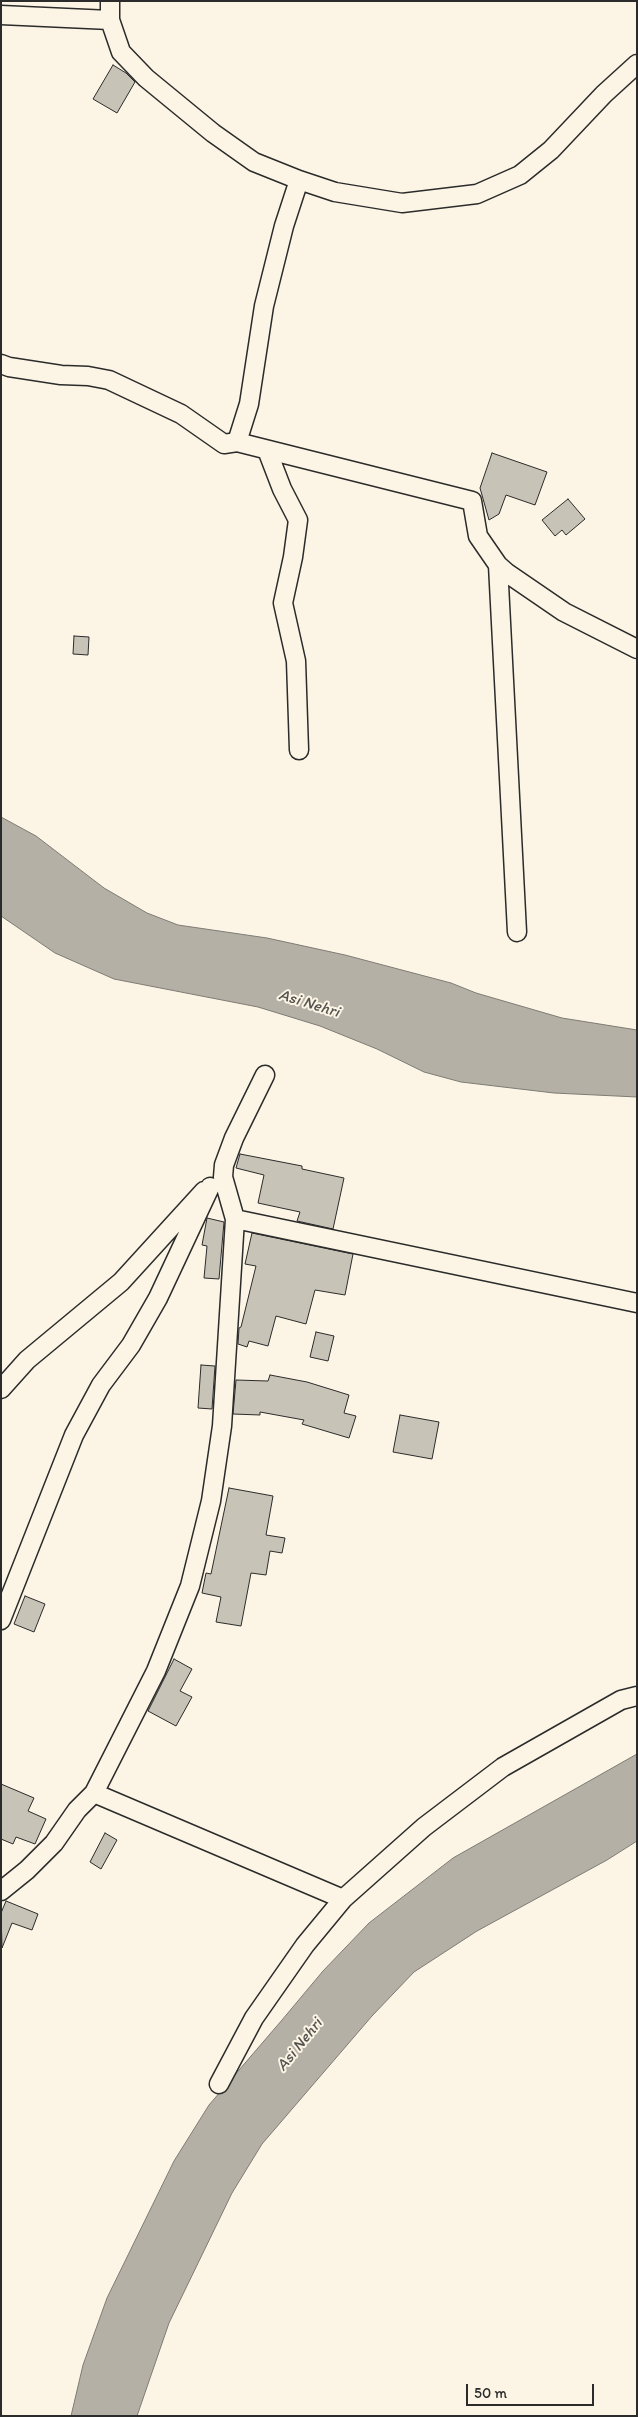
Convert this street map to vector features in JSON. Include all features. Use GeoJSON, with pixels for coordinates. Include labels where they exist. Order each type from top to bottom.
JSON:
{"type":"FeatureCollection","features":[{"type":"Feature","properties":{"kind":"street"},"geometry":{"type":"LineString","coordinates":[[110,1],[110,20],[121,52],[146,78],[213,133],[254,162],[335,192],[402,203],[477,194],[520,174],[551,150],[604,94],[637,64]]}},
{"type":"Feature","properties":{"kind":"street"},"geometry":{"type":"LineString","coordinates":[[1,15],[110,20]]}},
{"type":"Feature","properties":{"kind":"street"},"geometry":{"type":"LineString","coordinates":[[237,442],[249,404],[264,306],[284,226],[299,180]]}},
{"type":"Feature","properties":{"kind":"street"},"geometry":{"type":"LineString","coordinates":[[1,364],[53,374],[109,380],[182,414],[224,444],[237,442],[472,501],[478,536],[498,565],[564,612],[637,649]]}},
{"type":"Feature","properties":{"kind":"street"},"geometry":{"type":"LineString","coordinates":[[267,450],[282,489],[298,520],[293,556],[282,603],[296,661],[299,750]]}},
{"type":"Feature","properties":{"kind":"street"},"geometry":{"type":"LineString","coordinates":[[498,565],[517,932]]}},
{"type":"Feature","properties":{"kind":"street"},"geometry":{"type":"LineString","coordinates":[[1,1620],[74,1435],[101,1385],[131,1345],[219,1188],[223,1177],[224,1165],[234,1138],[265,1075]]}},
{"type":"Feature","properties":{"kind":"street"},"geometry":{"type":"LineString","coordinates":[[1,1890],[26,1870],[54,1843],[77,1810],[94,1793],[156,1671],[173,1633],[193,1576],[211,1501],[222,1426],[235,1219],[219,1188]]}},
{"type":"Feature","properties":{"kind":"street"},"geometry":{"type":"LineString","coordinates":[[1,1389],[27,1360],[121,1282],[198,1195],[219,1188]]}},
{"type":"Feature","properties":{"kind":"street"},"geometry":{"type":"LineString","coordinates":[[235,1219],[637,1302]]}},
{"type":"Feature","properties":{"kind":"street"},"geometry":{"type":"LineString","coordinates":[[219,2084],[254,2018],[305,1945],[343,1899],[424,1827],[503,1767],[621,1700],[637,1696]]}},
{"type":"Feature","properties":{"kind":"street"},"geometry":{"type":"LineString","coordinates":[[94,1793],[343,1899]]}},
{"type":"Feature","properties":{"kind":"water","name":"Asi Nehri"},"geometry":{"type":"Polygon","coordinates":[[[1,817],[36,836],[104,888],[147,913],[178,925],[267,938],[345,955],[451,983],[476,993],[562,1018],[637,1030],[637,1097],[554,1093],[461,1082],[424,1072],[377,1049],[320,1026],[258,1007],[114,979],[55,953],[1,916],[1,817]]]}},
{"type":"Feature","properties":{"kind":"water","name":"Asi Nehri"},"geometry":{"type":"Polygon","coordinates":[[[637,1754],[637,1841],[607,1860],[477,1931],[414,1972],[372,2016],[262,2144],[232,2193],[169,2323],[137,2416],[71,2416],[83,2365],[107,2298],[174,2161],[209,2105],[323,1971],[369,1923],[453,1858],[637,1754]]]}},
{"type":"Feature","properties":{"kind":"building"},"geometry":{"type":"Polygon","coordinates":[[[113,65],[126,73],[135,82],[117,113],[93,99],[113,65]]]}},
{"type":"Feature","properties":{"kind":"building"},"geometry":{"type":"Polygon","coordinates":[[[492,453],[547,472],[535,505],[506,495],[499,514],[489,520],[480,488],[492,453]]]}},
{"type":"Feature","properties":{"kind":"building"},"geometry":{"type":"Polygon","coordinates":[[[568,499],[585,519],[566,535],[562,530],[555,536],[542,520],[568,499]]]}},
{"type":"Feature","properties":{"kind":"building"},"geometry":{"type":"Polygon","coordinates":[[[74,636],[89,637],[88,655],[73,654],[74,636]]]}},
{"type":"Feature","properties":{"kind":"building"},"geometry":{"type":"Polygon","coordinates":[[[240,1154],[302,1166],[302,1169],[344,1178],[333,1229],[297,1221],[300,1212],[258,1203],[264,1175],[236,1168],[240,1154]]]}},
{"type":"Feature","properties":{"kind":"building"},"geometry":{"type":"Polygon","coordinates":[[[207,1218],[224,1222],[219,1279],[204,1278],[207,1246],[202,1245],[207,1218]]]}},
{"type":"Feature","properties":{"kind":"building"},"geometry":{"type":"Polygon","coordinates":[[[252,1233],[353,1254],[345,1295],[315,1290],[306,1324],[276,1316],[268,1346],[249,1341],[247,1347],[238,1344],[239,1328],[241,1327],[256,1266],[245,1264],[252,1233]]]}},
{"type":"Feature","properties":{"kind":"building"},"geometry":{"type":"Polygon","coordinates":[[[316,1332],[334,1336],[328,1361],[310,1357],[316,1332]]]}},
{"type":"Feature","properties":{"kind":"building"},"geometry":{"type":"Polygon","coordinates":[[[201,1365],[215,1366],[212,1409],[198,1408],[201,1365]]]}},
{"type":"Feature","properties":{"kind":"building"},"geometry":{"type":"Polygon","coordinates":[[[270,1375],[307,1382],[349,1395],[344,1413],[356,1416],[349,1438],[302,1424],[304,1420],[260,1412],[260,1415],[233,1414],[236,1380],[268,1381],[270,1375]]]}},
{"type":"Feature","properties":{"kind":"building"},"geometry":{"type":"Polygon","coordinates":[[[400,1415],[439,1422],[432,1459],[393,1452],[400,1415]]]}},
{"type":"Feature","properties":{"kind":"building"},"geometry":{"type":"Polygon","coordinates":[[[229,1488],[273,1496],[266,1535],[285,1538],[282,1553],[270,1551],[266,1575],[251,1573],[241,1626],[216,1622],[221,1597],[202,1593],[206,1573],[211,1574],[229,1488]]]}},
{"type":"Feature","properties":{"kind":"building"},"geometry":{"type":"Polygon","coordinates":[[[25,1596],[45,1604],[34,1632],[14,1624],[25,1596]]]}},
{"type":"Feature","properties":{"kind":"building"},"geometry":{"type":"Polygon","coordinates":[[[174,1659],[192,1669],[180,1691],[192,1697],[176,1726],[148,1711],[174,1659]]]}},
{"type":"Feature","properties":{"kind":"building"},"geometry":{"type":"Polygon","coordinates":[[[1,1784],[34,1798],[28,1811],[46,1819],[35,1844],[16,1837],[13,1844],[1,1839],[1,1784]]]}},
{"type":"Feature","properties":{"kind":"building"},"geometry":{"type":"Polygon","coordinates":[[[105,1833],[117,1840],[101,1869],[90,1862],[105,1833]]]}},
{"type":"Feature","properties":{"kind":"building"},"geometry":{"type":"Polygon","coordinates":[[[6,1901],[38,1914],[32,1930],[12,1923],[2,1948],[1,1913],[6,1901]]]}}]}
